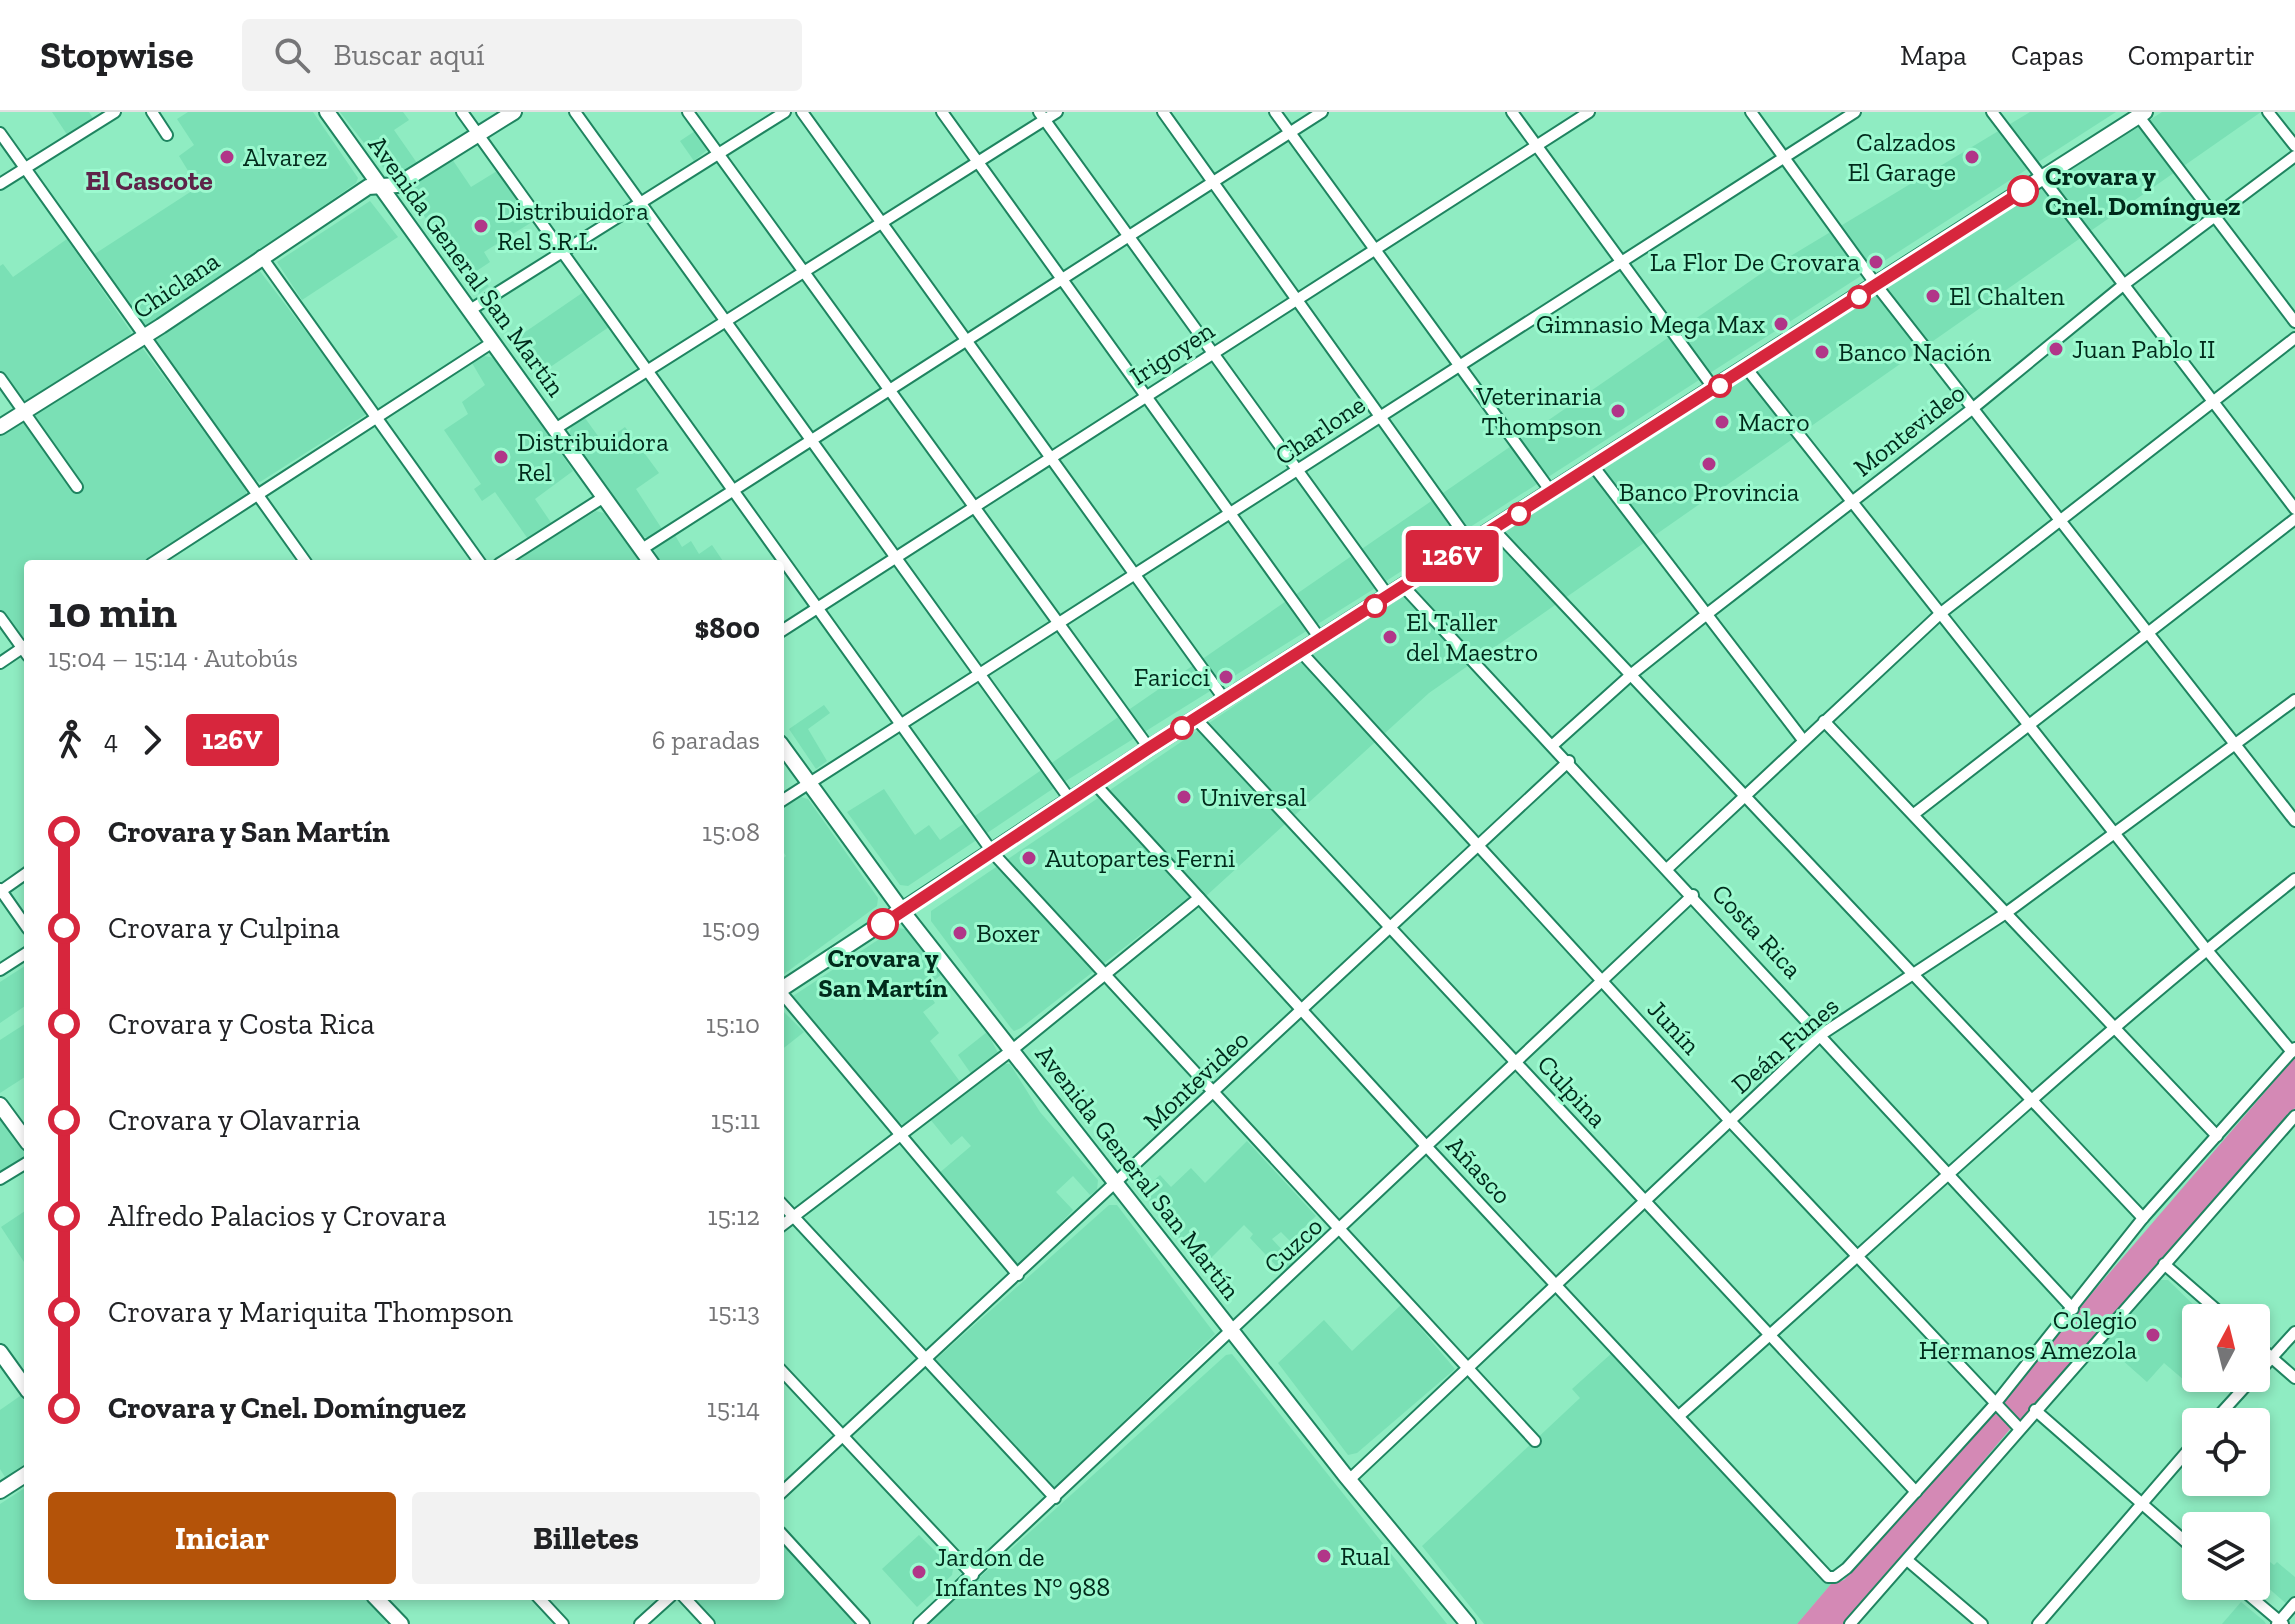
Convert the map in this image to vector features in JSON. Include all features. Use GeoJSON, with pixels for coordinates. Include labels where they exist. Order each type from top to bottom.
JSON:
{"type":"FeatureCollection","features":[{"type":"Feature","properties":{"kind":"main road","name":"Avenida General San Martín"},"geometry":{"type":"LineString","coordinates":[[327,112],[649,560]]}},
{"type":"Feature","properties":{"kind":"main road","name":"Chiclana"},"geometry":{"type":"LineString","coordinates":[[0,427],[368,187],[397,185],[514,112]]}},
{"type":"Feature","properties":{"kind":"main road"},"geometry":{"type":"LineString","coordinates":[[784,987],[1149,748],[1715,390],[2140,113]]}},
{"type":"Feature","properties":{"kind":"main road","name":"Avenida General San Martín"},"geometry":{"type":"LineString","coordinates":[[784,749],[903,912],[1349,1480],[1468,1624]]}},
{"type":"Feature","properties":{"kind":"main road"},"geometry":{"type":"LineString","coordinates":[[0,1105],[24,1138]]}},
{"type":"Feature","properties":{"kind":"main road"},"geometry":{"type":"LineString","coordinates":[[0,1352],[24,1385]]}},
{"type":"Feature","properties":{"kind":"main road"},"geometry":{"type":"LineString","coordinates":[[0,1491],[24,1476]]}},
{"type":"Feature","properties":{"kind":"main road"},"geometry":{"type":"LineString","coordinates":[[378,1600],[401,1624]]}},
{"type":"Feature","properties":{"kind":"street"},"geometry":{"type":"LineString","coordinates":[[0,184],[115,112]]}},
{"type":"Feature","properties":{"kind":"street"},"geometry":{"type":"LineString","coordinates":[[152,112],[167,135]]}},
{"type":"Feature","properties":{"kind":"street"},"geometry":{"type":"LineString","coordinates":[[462,112],[993,853],[1535,1441]]}},
{"type":"Feature","properties":{"kind":"street"},"geometry":{"type":"LineString","coordinates":[[575,112],[1071,801]]}},
{"type":"Feature","properties":{"kind":"street"},"geometry":{"type":"LineString","coordinates":[[688,112],[1149,748]]}},
{"type":"Feature","properties":{"kind":"street"},"geometry":{"type":"LineString","coordinates":[[470,310],[785,112]]}},
{"type":"Feature","properties":{"kind":"street"},"geometry":{"type":"LineString","coordinates":[[802,112],[1225,700]]}},
{"type":"Feature","properties":{"kind":"street"},"geometry":{"type":"LineString","coordinates":[[942,112],[1065,279],[1145,396],[1321,640]]}},
{"type":"Feature","properties":{"kind":"street"},"geometry":{"type":"LineString","coordinates":[[555,429],[978,161],[1042,116],[1057,112]]}},
{"type":"Feature","properties":{"kind":"street"},"geometry":{"type":"LineString","coordinates":[[1163,112],[1471,544]]}},
{"type":"Feature","properties":{"kind":"street"},"geometry":{"type":"LineString","coordinates":[[1275,112],[1552,493]]}},
{"type":"Feature","properties":{"kind":"street"},"geometry":{"type":"LineString","coordinates":[[642,549],[888,388],[1065,279],[1322,112]]}},
{"type":"Feature","properties":{"kind":"street"},"geometry":{"type":"LineString","coordinates":[[1512,112],[1715,390]]}},
{"type":"Feature","properties":{"kind":"street","name":"Irigoyen"},"geometry":{"type":"LineString","coordinates":[[784,629],[1589,112]]}},
{"type":"Feature","properties":{"kind":"street"},"geometry":{"type":"LineString","coordinates":[[1751,112],[1877,286],[2295,821]]}},
{"type":"Feature","properties":{"kind":"street","name":"Charlone"},"geometry":{"type":"LineString","coordinates":[[784,800],[1855,112]]}},
{"type":"Feature","properties":{"kind":"street"},"geometry":{"type":"LineString","coordinates":[[1992,112],[2295,509]]}},
{"type":"Feature","properties":{"kind":"street"},"geometry":{"type":"LineString","coordinates":[[2268,112],[2295,146]]}},
{"type":"Feature","properties":{"kind":"street"},"geometry":{"type":"LineString","coordinates":[[2140,113],[2295,322]]}},
{"type":"Feature","properties":{"kind":"street"},"geometry":{"type":"LineString","coordinates":[[1042,116],[1389,597]]}},
{"type":"Feature","properties":{"kind":"street"},"geometry":{"type":"LineString","coordinates":[[0,133],[142,337],[304,560]]}},
{"type":"Feature","properties":{"kind":"street","name":"Montevideo"},"geometry":{"type":"LineString","coordinates":[[1554,744],[1633,673],[1707,614],[1972,409],[2122,286],[2295,156]]}},
{"type":"Feature","properties":{"kind":"street"},"geometry":{"type":"LineString","coordinates":[[261,256],[478,560]]}},
{"type":"Feature","properties":{"kind":"street"},"geometry":{"type":"LineString","coordinates":[[1668,868],[1941,613],[2295,338]]}},
{"type":"Feature","properties":{"kind":"street"},"geometry":{"type":"LineString","coordinates":[[157,560],[493,342]]}},
{"type":"Feature","properties":{"kind":"street"},"geometry":{"type":"LineString","coordinates":[[1747,369],[2206,949],[2294,1050],[2143,1218],[1995,1404],[1916,1492]]}},
{"type":"Feature","properties":{"kind":"street"},"geometry":{"type":"LineString","coordinates":[[0,378],[77,487]]}},
{"type":"Feature","properties":{"kind":"street"},"geometry":{"type":"LineString","coordinates":[[1594,467],[1803,740]]}},
{"type":"Feature","properties":{"kind":"street"},"geometry":{"type":"LineString","coordinates":[[505,560],[604,497]]}},
{"type":"Feature","properties":{"kind":"street"},"geometry":{"type":"LineString","coordinates":[[1914,814],[2295,519]]}},
{"type":"Feature","properties":{"kind":"street"},"geometry":{"type":"LineString","coordinates":[[1494,530],[1633,673],[2143,1218]]}},
{"type":"Feature","properties":{"kind":"street","name":"Costa Rica"},"geometry":{"type":"LineString","coordinates":[[1404,587],[1554,744],[2073,1309]]}},
{"type":"Feature","properties":{"kind":"street"},"geometry":{"type":"LineString","coordinates":[[0,617],[24,647]]}},
{"type":"Feature","properties":{"kind":"street"},"geometry":{"type":"LineString","coordinates":[[0,663],[24,650]]}},
{"type":"Feature","properties":{"kind":"street","name":"Junín"},"geometry":{"type":"LineString","coordinates":[[1301,652],[1731,1122],[2019,1428]]}},
{"type":"Feature","properties":{"kind":"street","name":"Deán Funes"},"geometry":{"type":"LineString","coordinates":[[1349,1480],[1822,1034],[2006,913],[2295,700]]}},
{"type":"Feature","properties":{"kind":"street","name":"Culpina"},"geometry":{"type":"LineString","coordinates":[[1196,719],[1916,1492]]}},
{"type":"Feature","properties":{"kind":"street"},"geometry":{"type":"LineString","coordinates":[[1824,721],[2217,1136]]}},
{"type":"Feature","properties":{"kind":"street","name":"Montevideo"},"geometry":{"type":"LineString","coordinates":[[784,1490],[1569,761]]}},
{"type":"Feature","properties":{"kind":"street","name":"Añasco"},"geometry":{"type":"LineString","coordinates":[[1096,785],[1427,1147],[1680,1415],[1820,1571],[1835,1577],[1916,1492]]}},
{"type":"Feature","properties":{"kind":"street"},"geometry":{"type":"LineString","coordinates":[[24,875],[1,890],[24,923]]}},
{"type":"Feature","properties":{"kind":"street"},"geometry":{"type":"LineString","coordinates":[[1680,1415],[2032,1099],[2206,949],[2295,879]]}},
{"type":"Feature","properties":{"kind":"street","name":"Cuzco"},"geometry":{"type":"LineString","coordinates":[[919,1624],[1341,1230],[1693,895]]}},
{"type":"Feature","properties":{"kind":"street"},"geometry":{"type":"LineString","coordinates":[[784,1224],[1012,1050],[1199,898]]}},
{"type":"Feature","properties":{"kind":"street"},"geometry":{"type":"LineString","coordinates":[[0,970],[24,955]]}},
{"type":"Feature","properties":{"kind":"street"},"geometry":{"type":"LineString","coordinates":[[784,995],[1018,1275]]}},
{"type":"Feature","properties":{"kind":"street"},"geometry":{"type":"LineString","coordinates":[[1850,1624],[2294,1118]]}},
{"type":"Feature","properties":{"kind":"street"},"geometry":{"type":"LineString","coordinates":[[0,1179],[24,1164]]}},
{"type":"Feature","properties":{"kind":"street"},"geometry":{"type":"LineString","coordinates":[[784,1206],[1055,1498]]}},
{"type":"Feature","properties":{"kind":"street"},"geometry":{"type":"LineString","coordinates":[[2164,1264],[2210,1304]]}},
{"type":"Feature","properties":{"kind":"street"},"geometry":{"type":"LineString","coordinates":[[2295,1332],[2272,1358],[2295,1378]]}},
{"type":"Feature","properties":{"kind":"street"},"geometry":{"type":"LineString","coordinates":[[784,1374],[840,1437],[973,1575]]}},
{"type":"Feature","properties":{"kind":"street"},"geometry":{"type":"LineString","coordinates":[[2226,1408],[2240,1392]]}},
{"type":"Feature","properties":{"kind":"street"},"geometry":{"type":"LineString","coordinates":[[2035,1410],[2182,1539]]}},
{"type":"Feature","properties":{"kind":"street"},"geometry":{"type":"LineString","coordinates":[[2038,1624],[2182,1456]]}},
{"type":"Feature","properties":{"kind":"street"},"geometry":{"type":"LineString","coordinates":[[784,1536],[864,1624]]}},
{"type":"Feature","properties":{"kind":"street"},"geometry":{"type":"LineString","coordinates":[[1907,1560],[1982,1624]]}},
{"type":"Feature","properties":{"kind":"street"},"geometry":{"type":"LineString","coordinates":[[541,1600],[563,1624]]}},
{"type":"Feature","properties":{"kind":"street"},"geometry":{"type":"LineString","coordinates":[[640,1624],[667,1600]]}},
{"type":"Feature","properties":{"kind":"street"},"geometry":{"type":"LineString","coordinates":[[687,1600],[709,1624]]}},
{"type":"Feature","properties":{"kind":"street"},"geometry":{"type":"LineString","coordinates":[[2254,1600],[2279,1623],[2295,1603]]}},
{"type":"Feature","properties":{"kind":"shaded area"},"geometry":{"type":"Polygon","coordinates":[[[52,112],[89,112],[94,120],[68,136],[52,112]]]}},
{"type":"Feature","properties":{"kind":"shaded area"},"geometry":{"type":"Polygon","coordinates":[[[188,112],[313,112],[358,178],[356,183],[155,324],[140,327],[90,257],[198,187],[179,156],[194,145],[177,119],[188,112]]]}},
{"type":"Feature","properties":{"kind":"shaded area"},"geometry":{"type":"Polygon","coordinates":[[[340,112],[403,112],[409,120],[394,130],[417,163],[398,176],[388,174],[340,112]]]}},
{"type":"Feature","properties":{"kind":"shaded area"},"geometry":{"type":"Polygon","coordinates":[[[2030,112],[2116,112],[1369,592],[1048,792],[908,886],[900,885],[847,812],[884,789],[915,835],[929,825],[940,840],[1759,275],[2030,112]]]}},
{"type":"Feature","properties":{"kind":"shaded area"},"geometry":{"type":"Polygon","coordinates":[[[2162,112],[2261,112],[1429,693],[1205,897],[1198,890],[1021,1028],[1014,1031],[1011,1028],[931,921],[931,911],[1320,648],[2162,112]]]}},
{"type":"Feature","properties":{"kind":"shaded area"},"geometry":{"type":"Polygon","coordinates":[[[698,129],[707,150],[694,161],[680,141],[698,129]]]}},
{"type":"Feature","properties":{"kind":"shaded area"},"geometry":{"type":"Polygon","coordinates":[[[452,159],[471,187],[497,171],[532,222],[484,252],[490,262],[475,272],[489,286],[479,294],[406,190],[452,159]]]}},
{"type":"Feature","properties":{"kind":"shaded area"},"geometry":{"type":"Polygon","coordinates":[[[370,201],[398,237],[302,300],[277,262],[370,201]]]}},
{"type":"Feature","properties":{"kind":"shaded area"},"geometry":{"type":"Polygon","coordinates":[[[67,239],[131,332],[129,338],[27,401],[18,397],[0,371],[0,266],[3,264],[13,277],[67,239]]]}},
{"type":"Feature","properties":{"kind":"shaded area"},"geometry":{"type":"Polygon","coordinates":[[[259,270],[365,409],[365,415],[260,482],[252,479],[153,338],[251,271],[259,270]]]}},
{"type":"Feature","properties":{"kind":"shaded area"},"geometry":{"type":"Polygon","coordinates":[[[585,291],[609,327],[537,376],[512,341],[585,291]]]}},
{"type":"Feature","properties":{"kind":"shaded area"},"geometry":{"type":"Polygon","coordinates":[[[141,346],[246,489],[246,499],[151,560],[24,560],[23,641],[0,612],[0,430],[141,346]]]}},
{"type":"Feature","properties":{"kind":"shaded area"},"geometry":{"type":"Polygon","coordinates":[[[484,356],[495,358],[573,471],[535,499],[552,524],[528,539],[495,492],[482,501],[474,489],[481,484],[444,430],[468,414],[462,402],[485,385],[472,363],[484,356]]]}},
{"type":"Feature","properties":{"kind":"shaded area"},"geometry":{"type":"Polygon","coordinates":[[[585,418],[603,443],[625,427],[659,473],[636,489],[662,529],[649,538],[641,536],[569,436],[571,427],[585,418]]]}},
{"type":"Feature","properties":{"kind":"shaded area"},"geometry":{"type":"Polygon","coordinates":[[[596,511],[604,513],[638,560],[516,560],[596,511]]]}},
{"type":"Feature","properties":{"kind":"shaded area"},"geometry":{"type":"Polygon","coordinates":[[[673,532],[682,547],[691,541],[699,554],[712,545],[722,560],[660,560],[652,547],[673,532]]]}},
{"type":"Feature","properties":{"kind":"shaded area"},"geometry":{"type":"Polygon","coordinates":[[[824,705],[830,713],[808,729],[827,761],[816,769],[789,729],[824,705]]]}},
{"type":"Feature","properties":{"kind":"shaded area"},"geometry":{"type":"Polygon","coordinates":[[[801,797],[808,799],[878,898],[877,906],[784,974],[786,856],[784,808],[801,797]]]}},
{"type":"Feature","properties":{"kind":"shaded area"},"geometry":{"type":"Polygon","coordinates":[[[896,928],[906,929],[942,974],[925,988],[935,1003],[923,1012],[939,1033],[930,1041],[961,1083],[904,1125],[894,1120],[793,996],[896,928]]]}},
{"type":"Feature","properties":{"kind":"shaded area"},"geometry":{"type":"Polygon","coordinates":[[[24,967],[24,1007],[0,1023],[0,982],[24,967]]]}},
{"type":"Feature","properties":{"kind":"shaded area"},"geometry":{"type":"Polygon","coordinates":[[[784,1012],[804,1032],[784,1048],[784,1012]]]}},
{"type":"Feature","properties":{"kind":"shaded area"},"geometry":{"type":"Polygon","coordinates":[[[24,1025],[24,1078],[0,1093],[0,1040],[24,1025]]]}},
{"type":"Feature","properties":{"kind":"shaded area"},"geometry":{"type":"Polygon","coordinates":[[[987,1032],[998,1053],[972,1075],[958,1055],[987,1032]]]}},
{"type":"Feature","properties":{"kind":"shaded area"},"geometry":{"type":"Polygon","coordinates":[[[2295,1057],[2295,1108],[2019,1423],[2004,1408],[2004,1401],[2081,1306],[2295,1057]]]}},
{"type":"Feature","properties":{"kind":"shaded area"},"geometry":{"type":"Polygon","coordinates":[[[1003,1064],[1010,1064],[1040,1112],[1098,1180],[1097,1190],[1090,1195],[1073,1176],[1056,1192],[1073,1210],[1024,1264],[1018,1266],[938,1174],[971,1146],[962,1136],[951,1145],[930,1119],[1003,1064]]]}},
{"type":"Feature","properties":{"kind":"shaded area"},"geometry":{"type":"Polygon","coordinates":[[[0,1118],[24,1155],[22,1160],[0,1174],[0,1118]]]}},
{"type":"Feature","properties":{"kind":"shaded area"},"geometry":{"type":"Polygon","coordinates":[[[1247,1141],[1316,1216],[1290,1241],[1281,1232],[1272,1239],[1296,1265],[1282,1272],[1250,1238],[1253,1234],[1244,1225],[1202,1267],[1142,1191],[1160,1175],[1171,1187],[1191,1168],[1205,1183],[1247,1141]]]}},
{"type":"Feature","properties":{"kind":"shaded area"},"geometry":{"type":"Polygon","coordinates":[[[1109,1205],[1117,1205],[1215,1334],[1055,1487],[1048,1486],[934,1361],[1109,1205]]]}},
{"type":"Feature","properties":{"kind":"shaded area"},"geometry":{"type":"Polygon","coordinates":[[[24,1212],[24,1262],[1,1227],[24,1212]]]}},
{"type":"Feature","properties":{"kind":"shaded area","name":"Colegio Hermanos Amezola"},"geometry":{"type":"Polygon","coordinates":[[[2159,1280],[2168,1280],[2193,1304],[2182,1304],[2182,1378],[2164,1363],[2147,1382],[2103,1343],[2159,1280]]]}},
{"type":"Feature","properties":{"kind":"shaded area"},"geometry":{"type":"Polygon","coordinates":[[[1401,1305],[1455,1369],[1357,1453],[1348,1455],[1278,1363],[1324,1320],[1352,1351],[1401,1305]]]}},
{"type":"Feature","properties":{"kind":"shaded area"},"geometry":{"type":"Polygon","coordinates":[[[1613,1352],[1824,1581],[1831,1584],[1797,1624],[1484,1624],[1422,1546],[1580,1398],[1572,1389],[1613,1352]]]}},
{"type":"Feature","properties":{"kind":"shaded area"},"geometry":{"type":"Polygon","coordinates":[[[1232,1354],[1447,1624],[928,1624],[1226,1355],[1232,1354]]]}},
{"type":"Feature","properties":{"kind":"shaded area"},"geometry":{"type":"Polygon","coordinates":[[[24,1395],[24,1465],[5,1477],[0,1469],[0,1410],[24,1395]]]}},
{"type":"Feature","properties":{"kind":"shaded area"},"geometry":{"type":"Polygon","coordinates":[[[1993,1411],[2011,1428],[1846,1624],[1797,1624],[1831,1584],[1844,1580],[1993,1411]]]}},
{"type":"Feature","properties":{"kind":"shaded area"},"geometry":{"type":"Polygon","coordinates":[[[24,1489],[24,1600],[371,1600],[389,1620],[384,1624],[0,1624],[0,1504],[24,1489]]]}},
{"type":"Feature","properties":{"kind":"shaded area","name":"Jardon de Infantes N° 988"},"geometry":{"type":"Polygon","coordinates":[[[919,1535],[953,1569],[952,1575],[917,1607],[882,1569],[919,1535]]]}},
{"type":"Feature","properties":{"kind":"shaded area"},"geometry":{"type":"Polygon","coordinates":[[[784,1545],[857,1624],[717,1624],[695,1600],[784,1600],[784,1545]]]}},
{"type":"Feature","properties":{"kind":"shaded area"},"geometry":{"type":"Polygon","coordinates":[[[2270,1562],[2274,1565],[2277,1562],[2295,1577],[2295,1599],[2289,1606],[2270,1589],[2270,1562]]]}},
{"type":"Feature","properties":{"kind":"shaded area"},"geometry":{"type":"Polygon","coordinates":[[[2241,1602],[2264,1621],[2266,1624],[2222,1624],[2241,1602]]]}},
{"type":"Feature","properties":{"kind":"bus line","name":"126V"},"geometry":{"type":"LineString","coordinates":[[883,924],[1149,748],[2023,191]]}},
{"type":"Feature","properties":{"kind":"place","name":"Alvarez"},"geometry":{"type":"Point","coordinates":[227,157]}},
{"type":"Feature","properties":{"kind":"place","name":"Calzados El Garage"},"geometry":{"type":"Point","coordinates":[1972,157]}},
{"type":"Feature","properties":{"kind":"place","name":"Crovara y Cnel. Domínguez"},"geometry":{"type":"Point","coordinates":[2023,191]}},
{"type":"Feature","properties":{"kind":"place","name":"Distribuidora Rel S.R.L."},"geometry":{"type":"Point","coordinates":[481,226]}},
{"type":"Feature","properties":{"kind":"place","name":"La Flor De Crovara"},"geometry":{"type":"Point","coordinates":[1876,262]}},
{"type":"Feature","properties":{"kind":"place","name":"El Chalten"},"geometry":{"type":"Point","coordinates":[1933,296]}},
{"type":"Feature","properties":{"kind":"place","name":"Gimnasio Mega Max"},"geometry":{"type":"Point","coordinates":[1781,324]}},
{"type":"Feature","properties":{"kind":"place","name":"Juan Pablo II"},"geometry":{"type":"Point","coordinates":[2056,349]}},
{"type":"Feature","properties":{"kind":"place","name":"Banco Nación"},"geometry":{"type":"Point","coordinates":[1822,352]}},
{"type":"Feature","properties":{"kind":"place","name":"Veterinaria Thompson"},"geometry":{"type":"Point","coordinates":[1618,411]}},
{"type":"Feature","properties":{"kind":"place","name":"Macro"},"geometry":{"type":"Point","coordinates":[1722,422]}},
{"type":"Feature","properties":{"kind":"place","name":"Distribuidora Rel"},"geometry":{"type":"Point","coordinates":[501,457]}},
{"type":"Feature","properties":{"kind":"place","name":"Banco Provincia"},"geometry":{"type":"Point","coordinates":[1709,464]}},
{"type":"Feature","properties":{"kind":"place","name":"El Taller del Maestro"},"geometry":{"type":"Point","coordinates":[1390,637]}},
{"type":"Feature","properties":{"kind":"place","name":"Faricci"},"geometry":{"type":"Point","coordinates":[1226,677]}},
{"type":"Feature","properties":{"kind":"place","name":"Universal"},"geometry":{"type":"Point","coordinates":[1184,797]}},
{"type":"Feature","properties":{"kind":"place","name":"Autopartes Ferni"},"geometry":{"type":"Point","coordinates":[1029,858]}},
{"type":"Feature","properties":{"kind":"place","name":"Crovara y San Martín"},"geometry":{"type":"Point","coordinates":[883,924]}},
{"type":"Feature","properties":{"kind":"place","name":"Boxer"},"geometry":{"type":"Point","coordinates":[960,933]}},
{"type":"Feature","properties":{"kind":"place","name":"Colegio Hermanos Amezola"},"geometry":{"type":"Point","coordinates":[2153,1335]}},
{"type":"Feature","properties":{"kind":"place","name":"Rual"},"geometry":{"type":"Point","coordinates":[1324,1556]}},
{"type":"Feature","properties":{"kind":"place","name":"Jardon de Infantes N° 988"},"geometry":{"type":"Point","coordinates":[919,1572]}},
{"type":"Feature","properties":{"kind":"district","name":"El Cascote"},"geometry":{"type":"Point","coordinates":[149,180]}}]}
